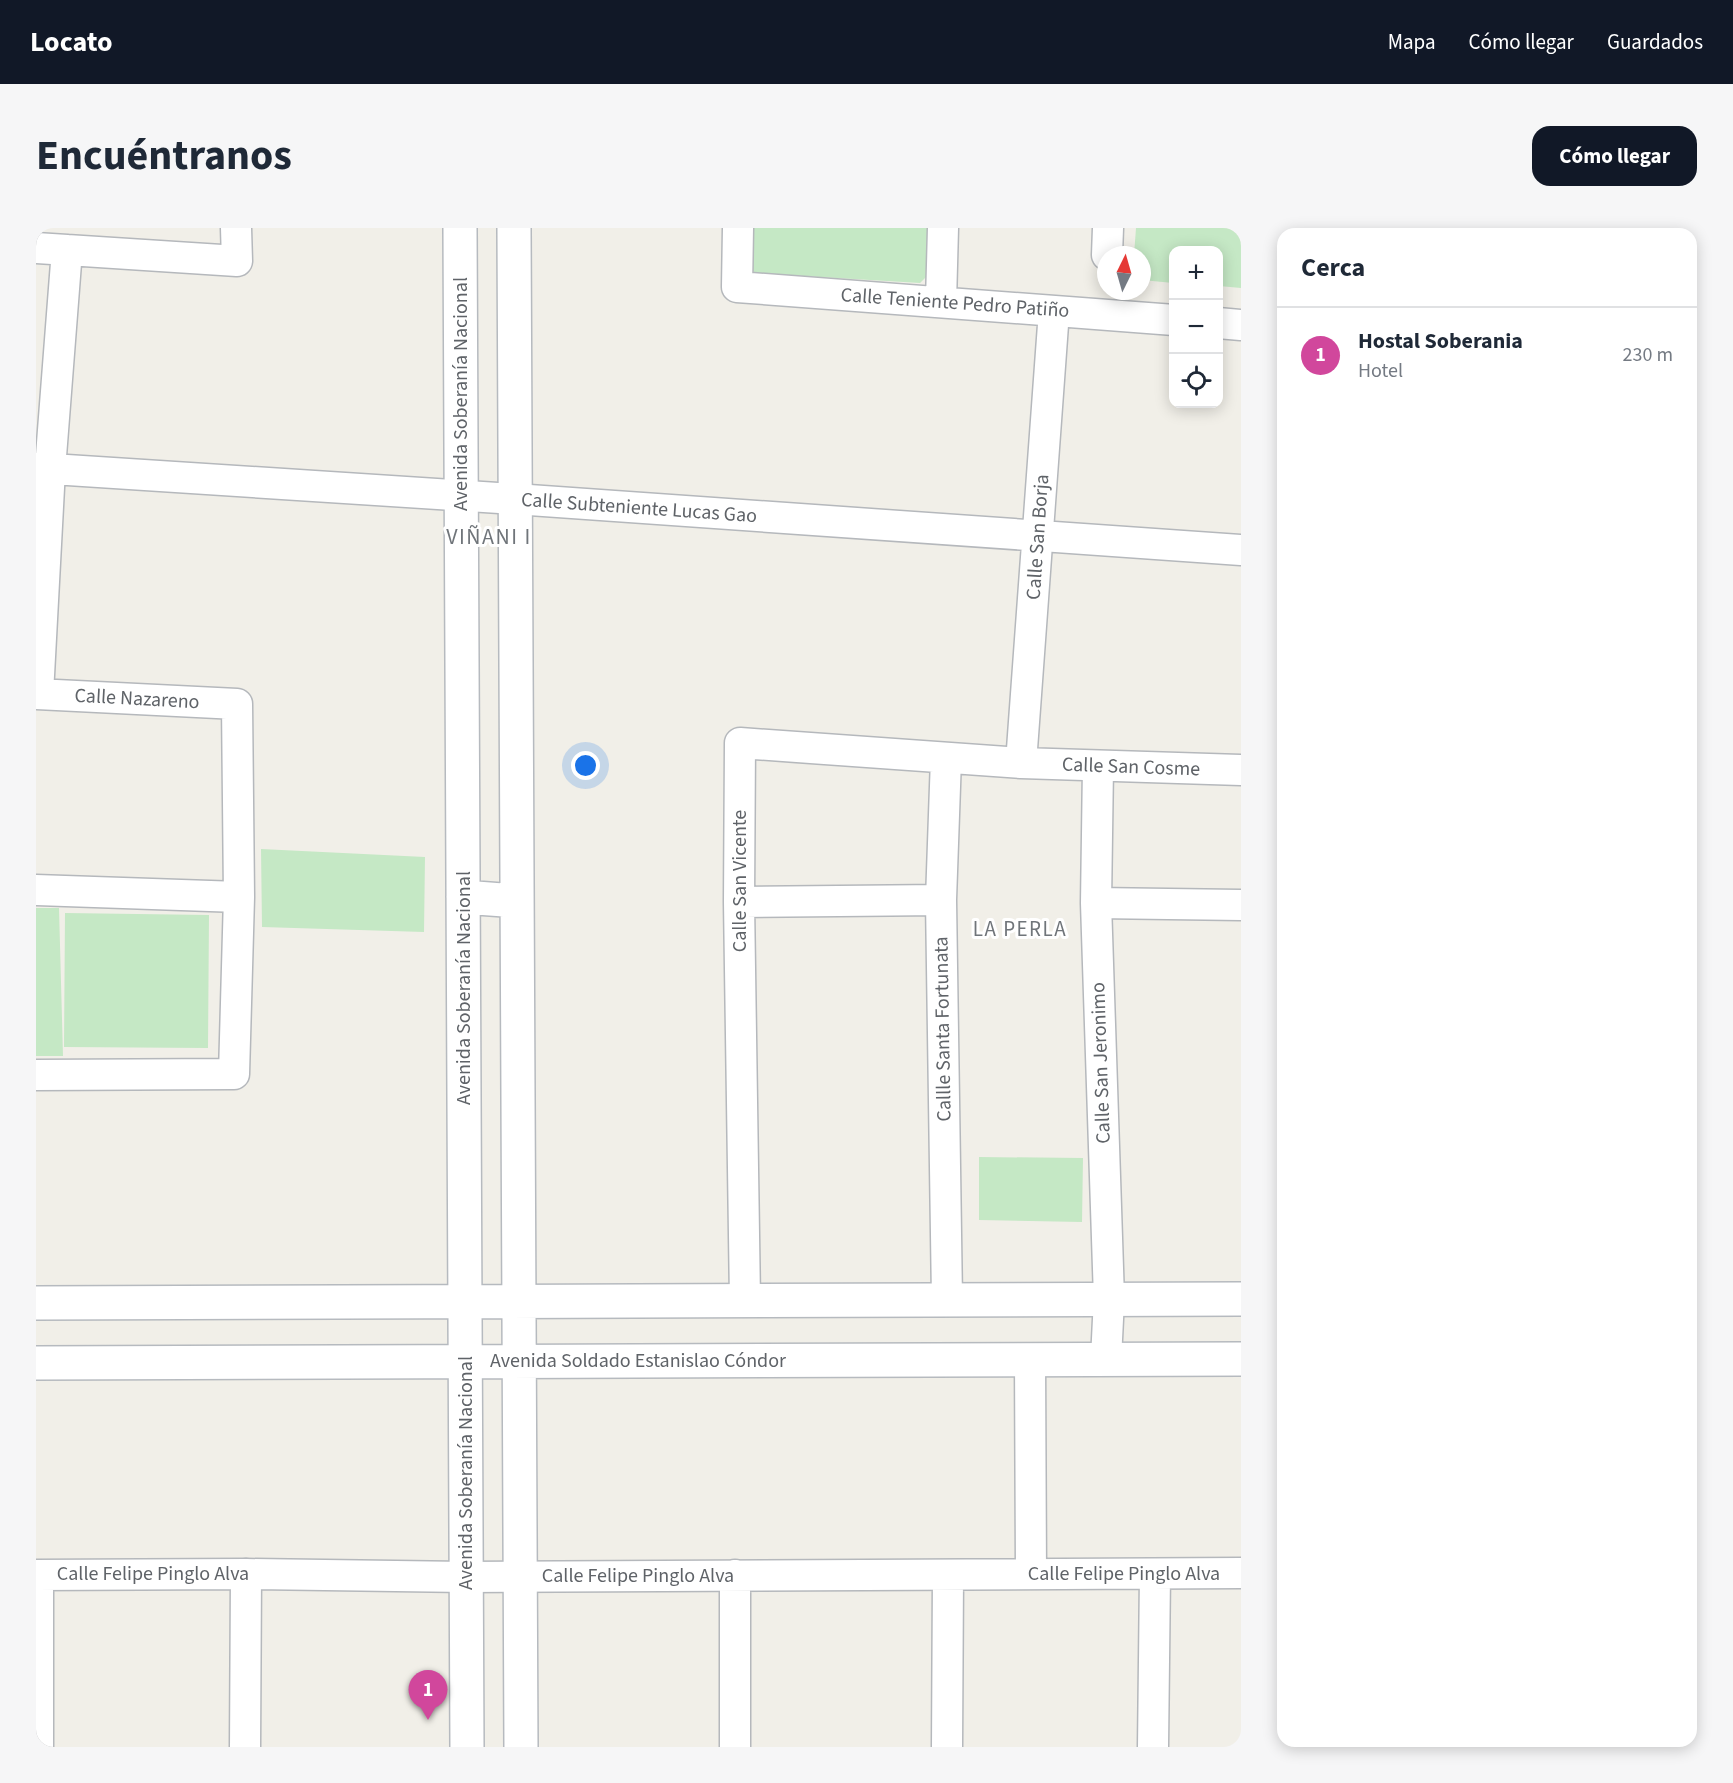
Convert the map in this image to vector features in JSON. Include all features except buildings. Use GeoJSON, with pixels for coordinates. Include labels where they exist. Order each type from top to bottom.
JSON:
{"type":"FeatureCollection","features":[{"type":"Feature","properties":{"kind":"street"},"geometry":{"type":"LineString","coordinates":[[36,248],[237,261],[236,228]]}},
{"type":"Feature","properties":{"kind":"street","name":"Avenida Soberanía Nacional"},"geometry":{"type":"LineString","coordinates":[[460,228],[467,1747]]}},
{"type":"Feature","properties":{"kind":"street"},"geometry":{"type":"LineString","coordinates":[[514,228],[521,1747]]}},
{"type":"Feature","properties":{"kind":"street","name":"Calle Teniente Pedro Patiño"},"geometry":{"type":"LineString","coordinates":[[738,228],[737,287],[1054,310],[1106,303],[1169,319]]}},
{"type":"Feature","properties":{"kind":"street"},"geometry":{"type":"LineString","coordinates":[[941,302],[943,228]]}},
{"type":"Feature","properties":{"kind":"street"},"geometry":{"type":"LineString","coordinates":[[1107,246],[1108,228]]}},
{"type":"Feature","properties":{"kind":"street"},"geometry":{"type":"LineString","coordinates":[[37,694],[43,469],[67,250]]}},
{"type":"Feature","properties":{"kind":"street","name":"Calle San Borja"},"geometry":{"type":"LineString","coordinates":[[1021,763],[1054,310]]}},
{"type":"Feature","properties":{"kind":"street"},"geometry":{"type":"LineString","coordinates":[[1223,323],[1241,325]]}},
{"type":"Feature","properties":{"kind":"street","name":"Calle Subteniente Lucas Gao"},"geometry":{"type":"LineString","coordinates":[[43,469],[515,499],[1241,550]]}},
{"type":"Feature","properties":{"kind":"street","name":"Calle Nazareno"},"geometry":{"type":"LineString","coordinates":[[37,694],[237,704],[238,897]]}},
{"type":"Feature","properties":{"kind":"street","name":"Calle San Vicente"},"geometry":{"type":"LineString","coordinates":[[745,1300],[739,902],[740,743],[1021,763]]}},
{"type":"Feature","properties":{"kind":"street","name":"Callle Santa Fortunata"},"geometry":{"type":"LineString","coordinates":[[946,758],[941,900],[947,1300]]}},
{"type":"Feature","properties":{"kind":"street","name":"Calle San Cosme"},"geometry":{"type":"LineString","coordinates":[[1021,763],[1241,770]]}},
{"type":"Feature","properties":{"kind":"street","name":"Calle San Jeronimo"},"geometry":{"type":"LineString","coordinates":[[1098,766],[1096,903],[1109,1299],[1106,1359]]}},
{"type":"Feature","properties":{"kind":"street"},"geometry":{"type":"LineString","coordinates":[[36,890],[238,897],[234,1074],[36,1076]]}},
{"type":"Feature","properties":{"kind":"street"},"geometry":{"type":"LineString","coordinates":[[463,897],[517,901]]}},
{"type":"Feature","properties":{"kind":"street"},"geometry":{"type":"LineString","coordinates":[[739,902],[941,900]]}},
{"type":"Feature","properties":{"kind":"street"},"geometry":{"type":"LineString","coordinates":[[1096,903],[1241,905]]}},
{"type":"Feature","properties":{"kind":"street"},"geometry":{"type":"LineString","coordinates":[[36,1303],[1241,1299]]}},
{"type":"Feature","properties":{"kind":"street"},"geometry":{"type":"LineString","coordinates":[[1030,1359],[1031,1574]]}},
{"type":"Feature","properties":{"kind":"street","name":"Avenida Soldado Estanislao Cóndor"},"geometry":{"type":"LineString","coordinates":[[36,1363],[1241,1359]]}},
{"type":"Feature","properties":{"kind":"street","name":"Calle Felipe Pinglo Alva"},"geometry":{"type":"LineString","coordinates":[[37,1575],[246,1574],[466,1577],[1241,1573]]}},
{"type":"Feature","properties":{"kind":"street"},"geometry":{"type":"LineString","coordinates":[[245,1747],[246,1574]]}},
{"type":"Feature","properties":{"kind":"street"},"geometry":{"type":"LineString","coordinates":[[1153,1747],[1155,1574]]}},
{"type":"Feature","properties":{"kind":"street"},"geometry":{"type":"LineString","coordinates":[[37,1575],[38,1747]]}},
{"type":"Feature","properties":{"kind":"street"},"geometry":{"type":"LineString","coordinates":[[735,1575],[735,1747]]}},
{"type":"Feature","properties":{"kind":"street"},"geometry":{"type":"LineString","coordinates":[[947,1747],[948,1575]]}},
{"type":"Feature","properties":{"kind":"green space"},"geometry":{"type":"Polygon","coordinates":[[[744,228],[929,228],[927,276],[920,283],[755,273],[743,262],[744,228]]]}},
{"type":"Feature","properties":{"kind":"green space"},"geometry":{"type":"Polygon","coordinates":[[[1136,228],[1241,228],[1241,288],[1223,286],[1223,246],[1169,246],[1169,283],[1151,281],[1151,246],[1135,246],[1136,228]]]}},
{"type":"Feature","properties":{"kind":"green space"},"geometry":{"type":"Polygon","coordinates":[[[261,849],[425,857],[424,932],[262,927],[261,849]]]}},
{"type":"Feature","properties":{"kind":"green space"},"geometry":{"type":"Polygon","coordinates":[[[36,908],[59,908],[63,1056],[36,1056],[36,908]]]}},
{"type":"Feature","properties":{"kind":"green space"},"geometry":{"type":"Polygon","coordinates":[[[65,913],[209,915],[208,1048],[64,1047],[65,913]]]}},
{"type":"Feature","properties":{"kind":"green space"},"geometry":{"type":"Polygon","coordinates":[[[979,1157],[1083,1158],[1082,1222],[979,1220],[979,1157]]]}},
{"type":"Feature","properties":{"kind":"place","name":"Hostal Soberania"},"geometry":{"type":"Point","coordinates":[428,1720]}},
{"type":"Feature","properties":{"kind":"district","name":"VIÑANI I"},"geometry":{"type":"Point","coordinates":[489,537]}},
{"type":"Feature","properties":{"kind":"district","name":"LA PERLA"},"geometry":{"type":"Point","coordinates":[1020,929]}}]}
